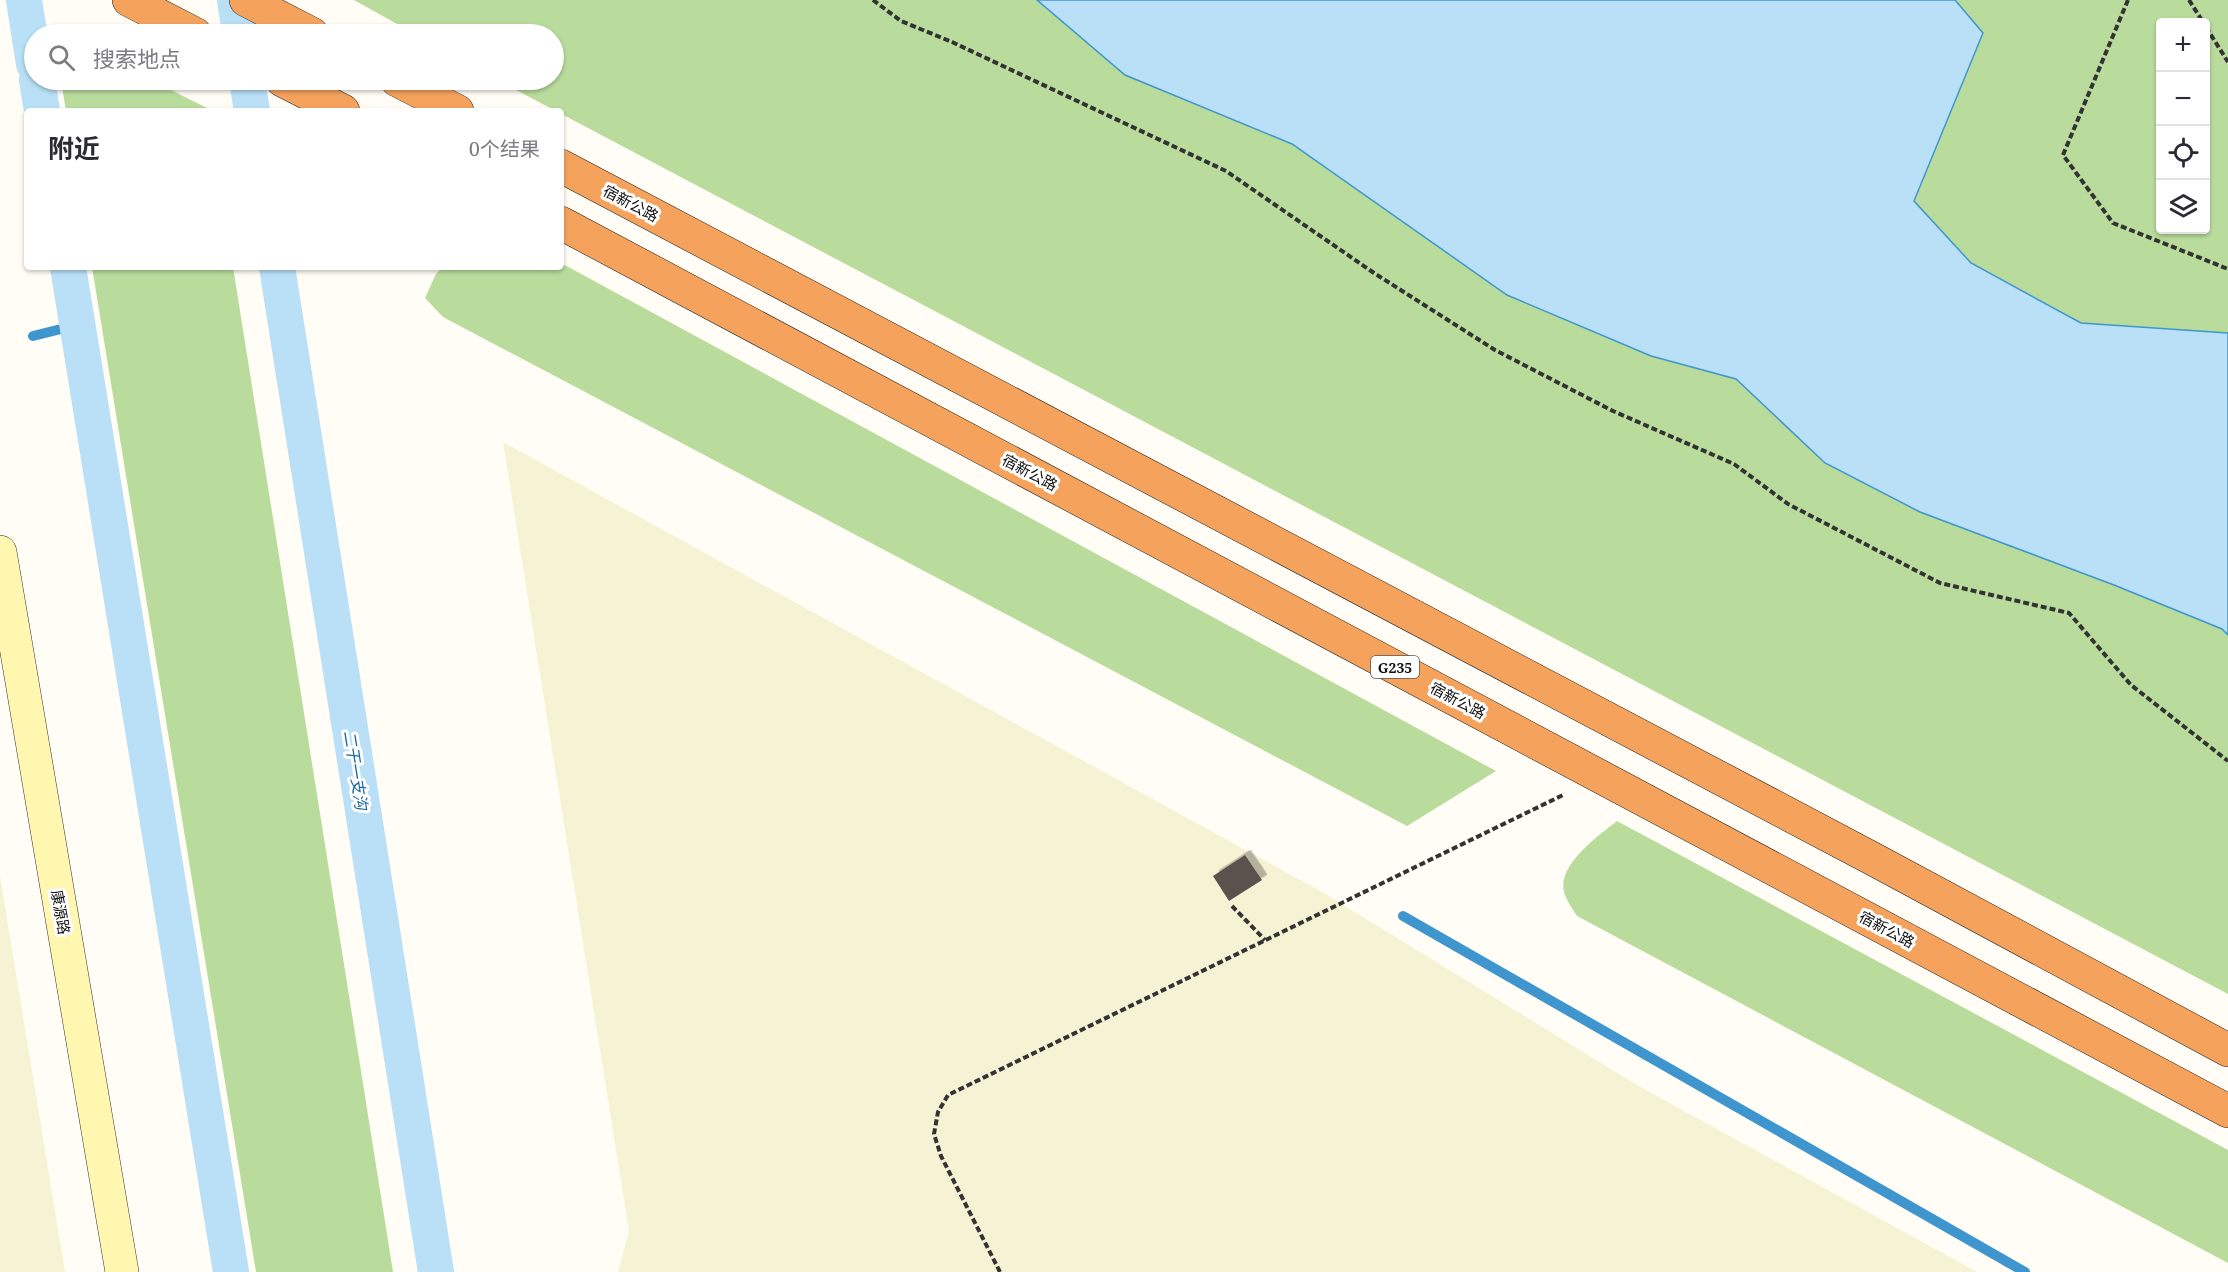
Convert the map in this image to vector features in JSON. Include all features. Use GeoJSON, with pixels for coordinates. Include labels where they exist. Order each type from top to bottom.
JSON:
{"type":"FeatureCollection","features":[{"type":"Feature","properties":{"kind":"highway"},"geometry":{"type":"LineString","coordinates":[[129,0],[176,24]]}},
{"type":"Feature","properties":{"kind":"highway"},"geometry":{"type":"LineString","coordinates":[[250,2],[293,24]]}},
{"type":"Feature","properties":{"kind":"highway"},"geometry":{"type":"LineString","coordinates":[[302,90],[337,108]]}},
{"type":"Feature","properties":{"kind":"highway"},"geometry":{"type":"LineString","coordinates":[[416,90],[451,108]]}},
{"type":"Feature","properties":{"kind":"highway","name":"宿新公路"},"geometry":{"type":"LineString","coordinates":[[564,168],[1875,860],[2228,1050]]}},
{"type":"Feature","properties":{"kind":"highway","name":"宿新公路"},"geometry":{"type":"LineString","coordinates":[[564,226],[2228,1111]]}},
{"type":"Feature","properties":{"kind":"street","name":"康源路"},"geometry":{"type":"LineString","coordinates":[[0,552],[122,1272]]}},
{"type":"Feature","properties":{"kind":"path"},"geometry":{"type":"LineString","coordinates":[[873,0],[901,21],[952,42],[1226,171],[1374,273],[1496,350],[1613,411],[1734,465],[1788,504],[1940,583],[2069,613],[2132,686],[2228,761]]}},
{"type":"Feature","properties":{"kind":"path"},"geometry":{"type":"LineString","coordinates":[[2128,0],[2063,155],[2113,223],[2228,269]]}},
{"type":"Feature","properties":{"kind":"path"},"geometry":{"type":"LineString","coordinates":[[2189,0],[2200,18]]}},
{"type":"Feature","properties":{"kind":"path"},"geometry":{"type":"LineString","coordinates":[[2210,35],[2228,62]]}},
{"type":"Feature","properties":{"kind":"path"},"geometry":{"type":"LineString","coordinates":[[1000,1272],[941,1156],[934,1134],[938,1112],[948,1095],[1601,777]]}},
{"type":"Feature","properties":{"kind":"path"},"geometry":{"type":"LineString","coordinates":[[1233,906],[1265,940]]}},
{"type":"Feature","properties":{"kind":"shaded area"},"geometry":{"type":"Polygon","coordinates":[[[503,442],[1324,893],[1637,1085],[1977,1272],[618,1272],[629,1231],[503,442]]]}},
{"type":"Feature","properties":{"kind":"shaded area"},"geometry":{"type":"Polygon","coordinates":[[[0,876],[65,1272],[0,1272],[0,876]]]}},
{"type":"Feature","properties":{"kind":"green space"},"geometry":{"type":"Polygon","coordinates":[[[354,0],[2228,0],[2228,994],[564,115],[564,108],[550,108],[516,90],[564,90],[564,24],[397,24],[354,0]]]}},
{"type":"Feature","properties":{"kind":"green space"},"geometry":{"type":"Polygon","coordinates":[[[63,90],[171,90],[207,108],[66,108],[63,90]]]}},
{"type":"Feature","properties":{"kind":"green space"},"geometry":{"type":"Polygon","coordinates":[[[564,265],[1496,771],[1407,826],[443,317],[425,298],[440,270],[564,270],[564,265]]]}},
{"type":"Feature","properties":{"kind":"green space"},"geometry":{"type":"Polygon","coordinates":[[[92,270],[233,270],[393,1272],[256,1272],[92,270]]]}},
{"type":"Feature","properties":{"kind":"green space"},"geometry":{"type":"Polygon","coordinates":[[[1617,821],[2228,1150],[2228,1263],[1577,916],[1565,895],[1563,884],[1566,874],[1580,853],[1617,821]]]}},
{"type":"Feature","properties":{"kind":"water"},"geometry":{"type":"Polygon","coordinates":[[[1037,0],[1955,0],[1983,33],[1914,201],[1971,263],[2081,323],[2228,333],[2228,635],[2222,629],[2114,585],[1920,512],[1825,463],[1736,379],[1651,356],[1507,295],[1292,144],[1125,75],[1037,0]]]}},
{"type":"Feature","properties":{"kind":"building"},"geometry":{"type":"Polygon","coordinates":[[[1245,855],[1262,880],[1229,901],[1213,876],[1245,855]]]}},
{"type":"Feature","properties":{"kind":"waterway"},"geometry":{"type":"LineString","coordinates":[[24,0],[28,24]]}},
{"type":"Feature","properties":{"kind":"waterway","name":"二干一支沟"},"geometry":{"type":"LineString","coordinates":[[235,0],[239,24]]}},
{"type":"Feature","properties":{"kind":"waterway"},"geometry":{"type":"LineString","coordinates":[[39,90],[42,108]]}},
{"type":"Feature","properties":{"kind":"waterway","name":"二干一支沟"},"geometry":{"type":"LineString","coordinates":[[249,90],[252,108]]}},
{"type":"Feature","properties":{"kind":"waterway"},"geometry":{"type":"LineString","coordinates":[[68,270],[231,1272]]}},
{"type":"Feature","properties":{"kind":"waterway","name":"二干一支沟"},"geometry":{"type":"LineString","coordinates":[[277,270],[436,1272]]}},
{"type":"Feature","properties":{"kind":"waterway"},"geometry":{"type":"LineString","coordinates":[[33,336],[77,325]]}},
{"type":"Feature","properties":{"kind":"waterway"},"geometry":{"type":"LineString","coordinates":[[1403,916],[2025,1272]]}}]}
